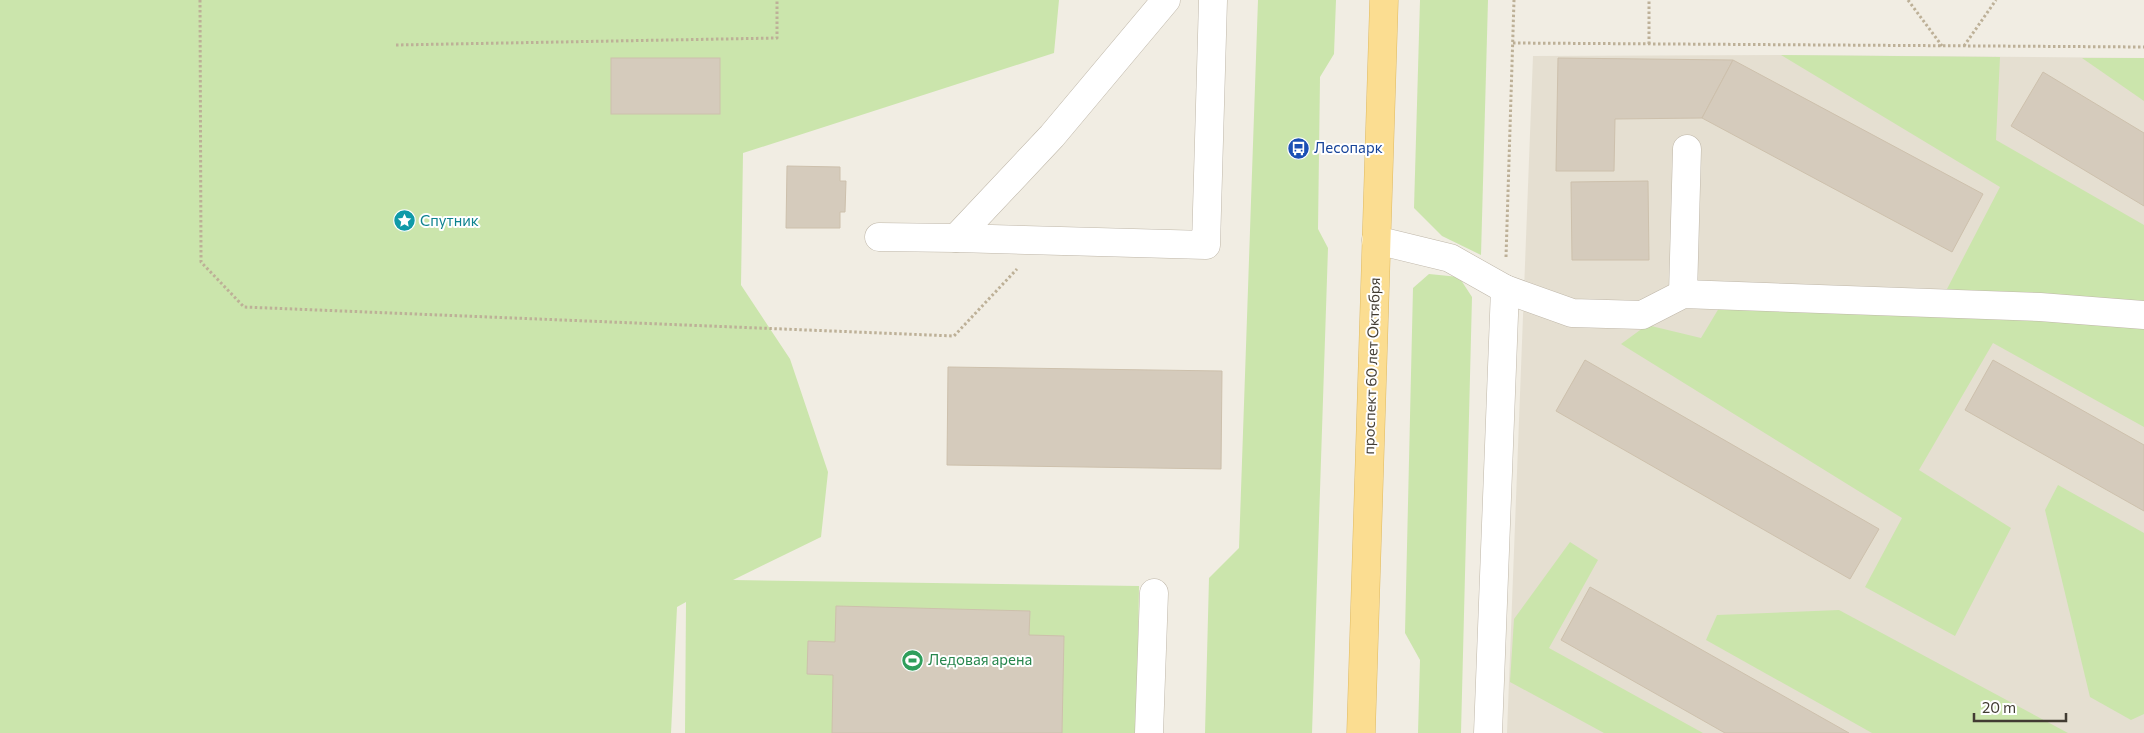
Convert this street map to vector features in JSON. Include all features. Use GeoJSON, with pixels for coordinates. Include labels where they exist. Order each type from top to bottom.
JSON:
{"type":"FeatureCollection","features":[{"type":"Feature","properties":{"kind":"main road","name":"проспект 60 лет Октября"},"geometry":{"type":"LineString","coordinates":[[1361,733],[1384,0]]}},
{"type":"Feature","properties":{"kind":"lane"},"geometry":{"type":"LineString","coordinates":[[956,238],[1052,136],[1166,0]]}},
{"type":"Feature","properties":{"kind":"lane"},"geometry":{"type":"LineString","coordinates":[[879,237],[1206,245],[1213,0]]}},
{"type":"Feature","properties":{"kind":"lane"},"geometry":{"type":"LineString","coordinates":[[1683,294],[1687,149]]}},
{"type":"Feature","properties":{"kind":"lane"},"geometry":{"type":"LineString","coordinates":[[1376,240],[1450,258],[1505,289],[1572,313],[1642,315],[1683,294],[2040,307],[2144,315]]}},
{"type":"Feature","properties":{"kind":"lane"},"geometry":{"type":"LineString","coordinates":[[1488,733],[1505,289]]}},
{"type":"Feature","properties":{"kind":"lane"},"geometry":{"type":"LineString","coordinates":[[1149,733],[1154,593]]}},
{"type":"Feature","properties":{"kind":"path"},"geometry":{"type":"LineString","coordinates":[[200,0],[201,262],[244,307],[954,336],[1044,240]]}},
{"type":"Feature","properties":{"kind":"path"},"geometry":{"type":"LineString","coordinates":[[396,45],[777,38],[777,0]]}},
{"type":"Feature","properties":{"kind":"path"},"geometry":{"type":"LineString","coordinates":[[1505,289],[1514,0]]}},
{"type":"Feature","properties":{"kind":"path"},"geometry":{"type":"LineString","coordinates":[[1649,0],[1649,44]]}},
{"type":"Feature","properties":{"kind":"path"},"geometry":{"type":"LineString","coordinates":[[1908,0],[1942,46]]}},
{"type":"Feature","properties":{"kind":"path"},"geometry":{"type":"LineString","coordinates":[[1964,46],[1996,0]]}},
{"type":"Feature","properties":{"kind":"path"},"geometry":{"type":"LineString","coordinates":[[1513,43],[2144,47]]}},
{"type":"Feature","properties":{"kind":"shaded area"},"geometry":{"type":"Polygon","coordinates":[[[1781,55],[2144,58],[2144,733],[1507,733],[1533,56],[1781,55]]]}},
{"type":"Feature","properties":{"kind":"green space"},"geometry":{"type":"Polygon","coordinates":[[[0,0],[1059,0],[1054,53],[743,153],[741,285],[790,359],[828,472],[821,537],[733,580],[1139,586],[1137,733],[685,733],[686,602],[677,607],[671,733],[0,733],[0,0]]]}},
{"type":"Feature","properties":{"kind":"green space"},"geometry":{"type":"Polygon","coordinates":[[[1258,0],[1336,0],[1334,54],[1320,77],[1318,229],[1328,248],[1312,733],[1205,733],[1209,578],[1239,548],[1258,0]]]}},
{"type":"Feature","properties":{"kind":"green space"},"geometry":{"type":"Polygon","coordinates":[[[1420,0],[1488,0],[1481,255],[1442,236],[1414,208],[1420,0]]]}},
{"type":"Feature","properties":{"kind":"green space"},"geometry":{"type":"Polygon","coordinates":[[[1781,55],[2000,57],[1996,140],[2144,225],[2144,427],[1993,343],[1919,470],[2011,528],[1955,636],[1865,587],[1902,518],[1621,344],[1647,325],[1701,338],[1719,308],[1934,314],[2000,187],[1781,55]]]}},
{"type":"Feature","properties":{"kind":"green space"},"geometry":{"type":"Polygon","coordinates":[[[2082,58],[2144,58],[2144,101],[2082,58]]]}},
{"type":"Feature","properties":{"kind":"green space"},"geometry":{"type":"Polygon","coordinates":[[[1429,274],[1459,277],[1472,297],[1461,733],[1418,733],[1420,660],[1405,633],[1413,288],[1429,274]]]}},
{"type":"Feature","properties":{"kind":"green space"},"geometry":{"type":"Polygon","coordinates":[[[2058,485],[2144,533],[2144,714],[2131,720],[2090,697],[2045,510],[2058,485]]]}},
{"type":"Feature","properties":{"kind":"green space"},"geometry":{"type":"Polygon","coordinates":[[[1570,542],[1598,560],[1549,648],[1703,733],[1604,733],[1510,682],[1514,619],[1570,542]]]}},
{"type":"Feature","properties":{"kind":"green space"},"geometry":{"type":"Polygon","coordinates":[[[1839,610],[2068,733],[1872,733],[1706,640],[1717,615],[1839,610]]]}},
{"type":"Feature","properties":{"kind":"building"},"geometry":{"type":"Polygon","coordinates":[[[611,58],[720,58],[720,114],[611,114],[611,58]]]}},
{"type":"Feature","properties":{"kind":"building"},"geometry":{"type":"Polygon","coordinates":[[[1558,58],[1733,60],[1702,118],[1615,119],[1614,171],[1556,171],[1558,58]]]}},
{"type":"Feature","properties":{"kind":"building"},"geometry":{"type":"Polygon","coordinates":[[[1733,60],[1983,194],[1952,252],[1702,118],[1733,60]]]}},
{"type":"Feature","properties":{"kind":"building"},"geometry":{"type":"Polygon","coordinates":[[[2043,72],[2144,133],[2144,206],[2011,126],[2043,72]]]}},
{"type":"Feature","properties":{"kind":"building"},"geometry":{"type":"Polygon","coordinates":[[[787,166],[840,167],[840,181],[846,181],[845,212],[840,212],[840,228],[786,228],[787,166]]]}},
{"type":"Feature","properties":{"kind":"building"},"geometry":{"type":"Polygon","coordinates":[[[1648,181],[1649,260],[1572,260],[1571,182],[1648,181]]]}},
{"type":"Feature","properties":{"kind":"building"},"geometry":{"type":"Polygon","coordinates":[[[1585,360],[1879,529],[1850,579],[1556,411],[1585,360]]]}},
{"type":"Feature","properties":{"kind":"building"},"geometry":{"type":"Polygon","coordinates":[[[1993,360],[2144,445],[2144,511],[1965,410],[1993,360]]]}},
{"type":"Feature","properties":{"kind":"building"},"geometry":{"type":"Polygon","coordinates":[[[948,367],[1222,371],[1221,469],[947,465],[948,367]]]}},
{"type":"Feature","properties":{"kind":"building"},"geometry":{"type":"Polygon","coordinates":[[[1590,587],[1849,733],[1725,733],[1561,640],[1590,587]]]}},
{"type":"Feature","properties":{"kind":"building"},"geometry":{"type":"Polygon","coordinates":[[[836,606],[1030,611],[1029,635],[1064,636],[1062,733],[832,733],[833,675],[807,674],[808,641],[835,642],[836,606]]]}},
{"type":"Feature","properties":{"kind":"place","name":"Лесопарк"},"geometry":{"type":"Point","coordinates":[1298,148]}},
{"type":"Feature","properties":{"kind":"place","name":"Спутник"},"geometry":{"type":"Point","coordinates":[404,221]}},
{"type":"Feature","properties":{"kind":"place","name":"Ледовая арена"},"geometry":{"type":"Point","coordinates":[912,660]}}]}
